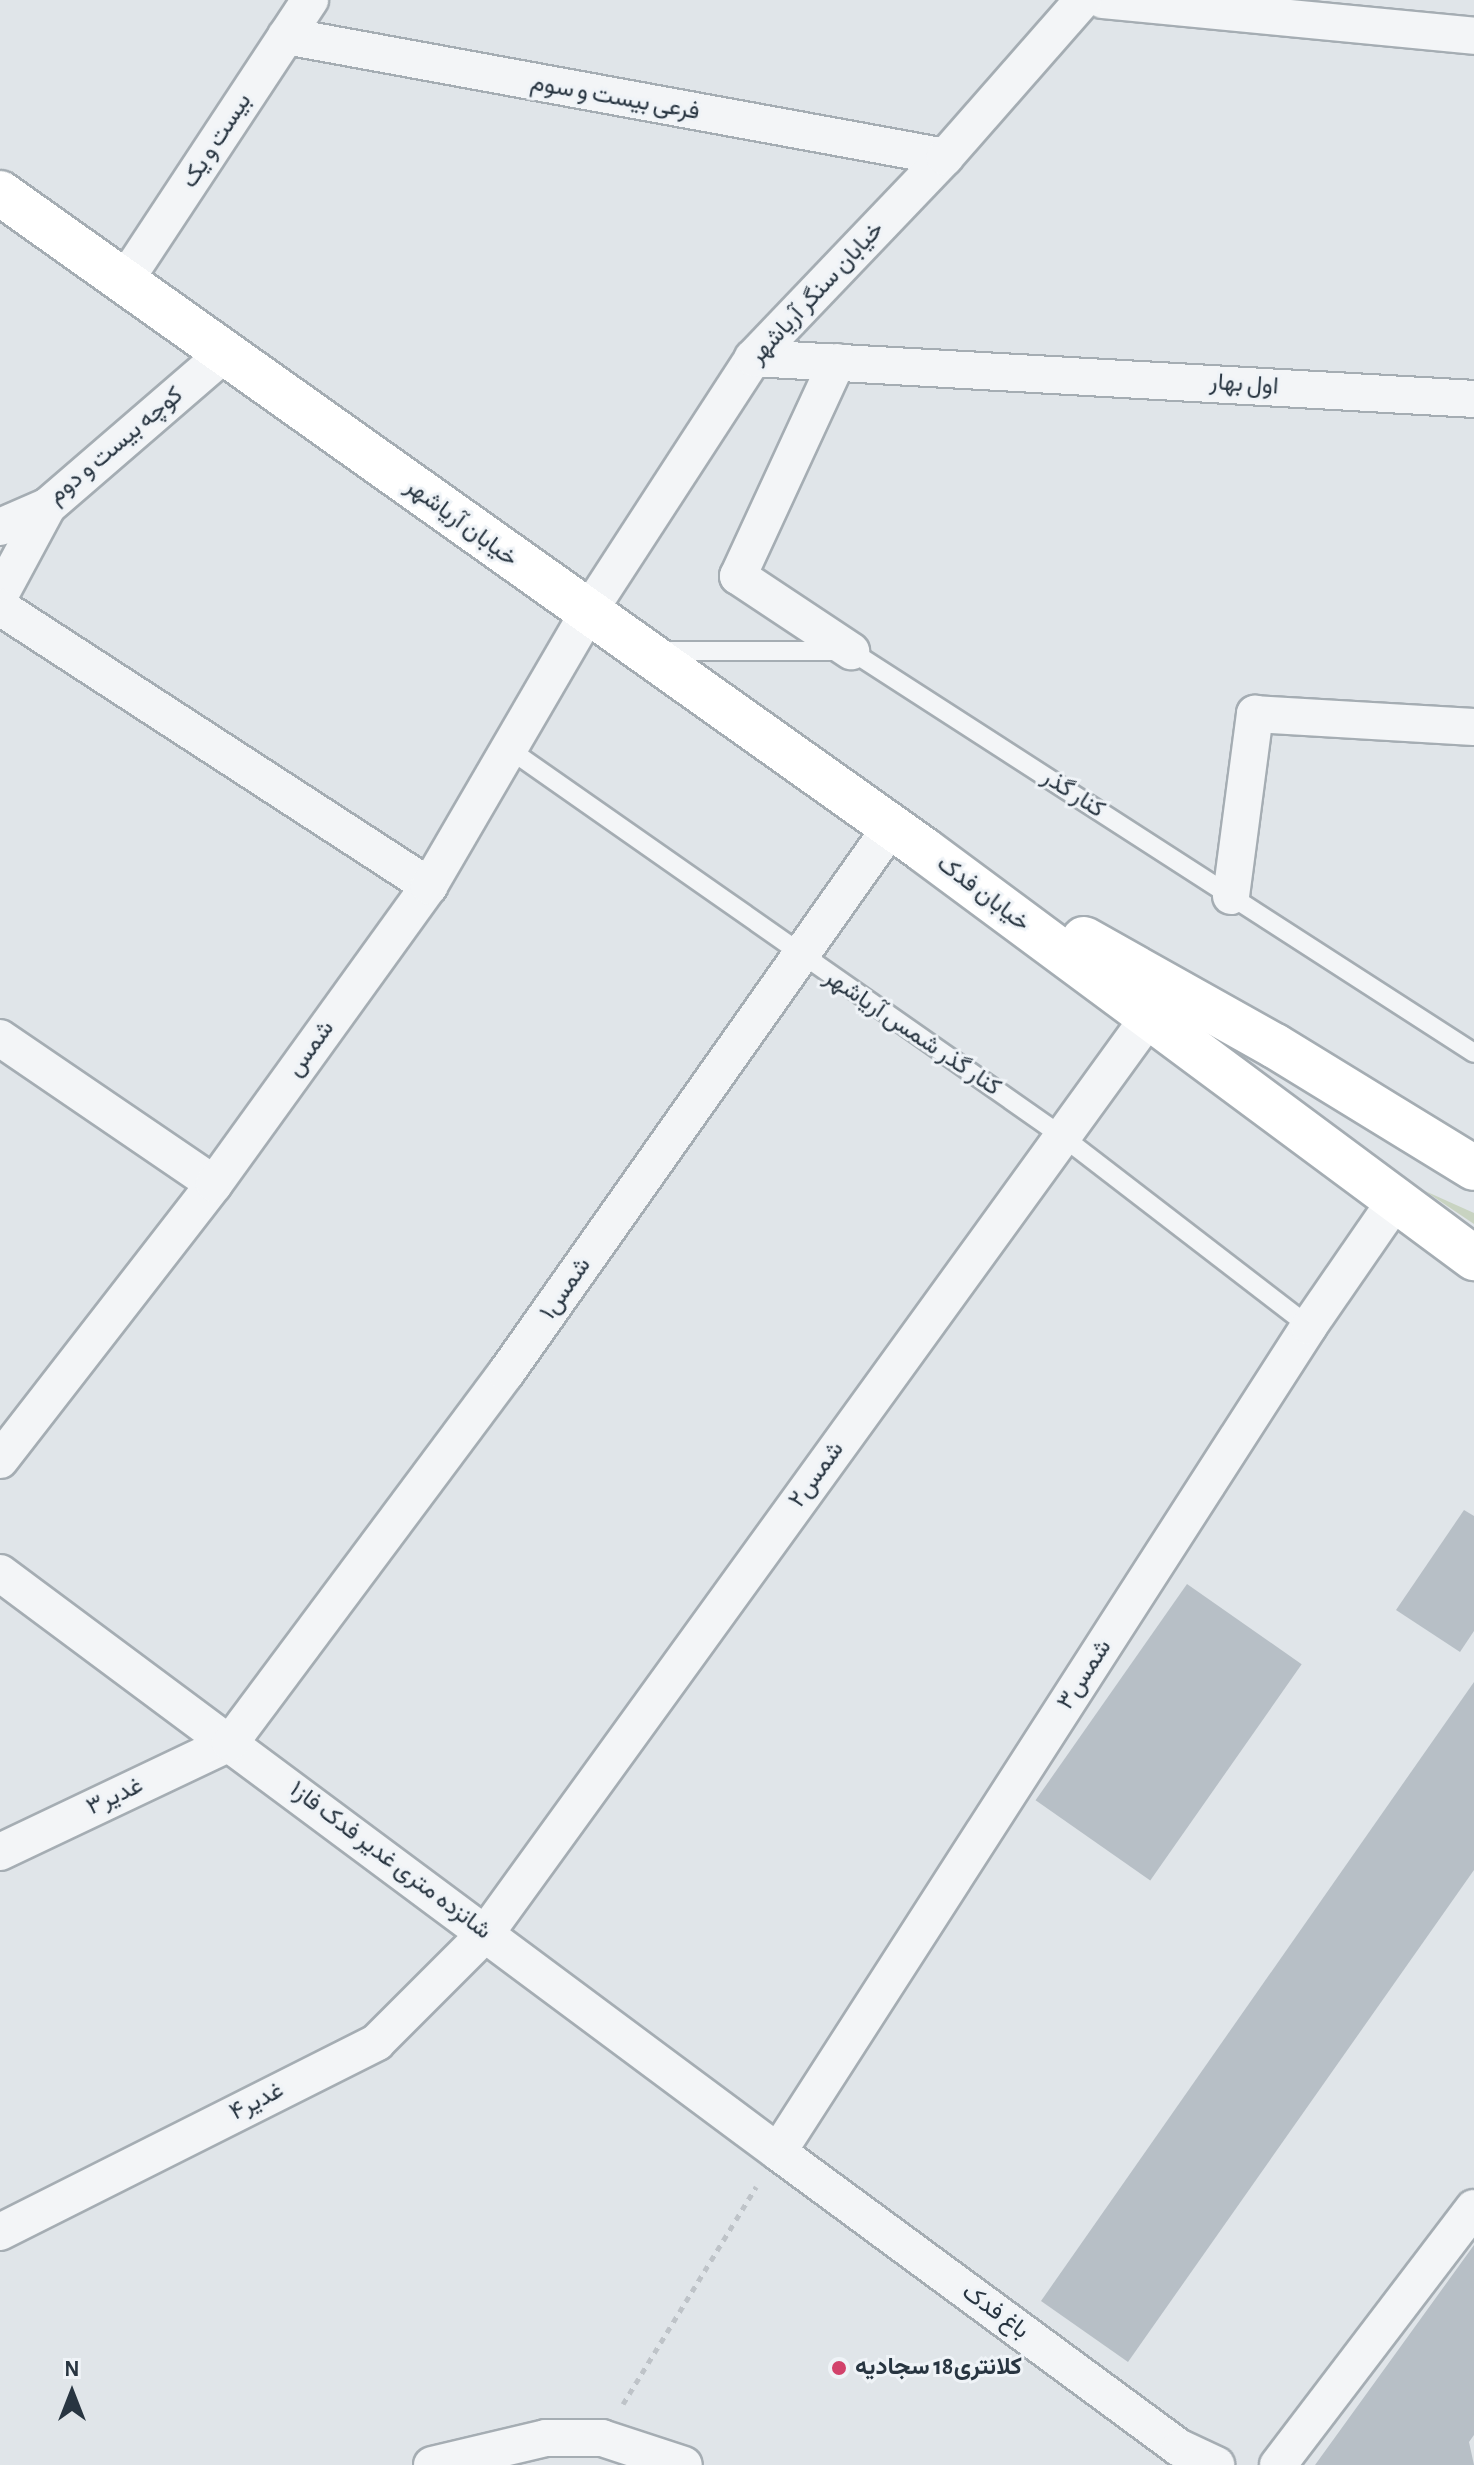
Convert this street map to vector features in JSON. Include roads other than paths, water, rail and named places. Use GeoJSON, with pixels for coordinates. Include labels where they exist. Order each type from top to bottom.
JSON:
{"type":"FeatureCollection","features":[{"type":"Feature","properties":{"kind":"main road","name":"خیابان آریاشهر"},"geometry":{"type":"LineString","coordinates":[[0,193],[638,651],[908,839]]}},
{"type":"Feature","properties":{"kind":"main road","name":"خیابان فدک"},"geometry":{"type":"LineString","coordinates":[[908,839],[1474,1258]]}},
{"type":"Feature","properties":{"kind":"main road","name":"خیابان فدک"},"geometry":{"type":"LineString","coordinates":[[908,839],[1275,1046],[1474,1168]]}},
{"type":"Feature","properties":{"kind":"street","name":"بیست و یک"},"geometry":{"type":"LineString","coordinates":[[124,282],[310,0]]}},
{"type":"Feature","properties":{"kind":"street","name":"خیابان سنگر آریاشهر"},"geometry":{"type":"LineString","coordinates":[[587,614],[753,358],[945,157],[1083,0]]}},
{"type":"Feature","properties":{"kind":"street"},"geometry":{"type":"LineString","coordinates":[[1103,0],[1474,36]]}},
{"type":"Feature","properties":{"kind":"street","name":"فرعی بیست و سوم"},"geometry":{"type":"LineString","coordinates":[[286,36],[945,157]]}},
{"type":"Feature","properties":{"kind":"street","name":"کوچه بیست و دوم"},"geometry":{"type":"LineString","coordinates":[[0,527],[48,506],[225,353]]}},
{"type":"Feature","properties":{"kind":"street","name":"اول بهار"},"geometry":{"type":"LineString","coordinates":[[753,358],[1013,370],[1474,399]]}},
{"type":"Feature","properties":{"kind":"street"},"geometry":{"type":"LineString","coordinates":[[837,362],[738,576],[851,651]]}},
{"type":"Feature","properties":{"kind":"street"},"geometry":{"type":"LineString","coordinates":[[0,595],[48,506]]}},
{"type":"Feature","properties":{"kind":"street"},"geometry":{"type":"LineString","coordinates":[[0,607],[429,886]]}},
{"type":"Feature","properties":{"kind":"street","name":"شمس"},"geometry":{"type":"LineString","coordinates":[[0,1460],[214,1184],[429,886],[587,614]]}},
{"type":"Feature","properties":{"kind":"street"},"geometry":{"type":"LineString","coordinates":[[1231,896],[1255,714],[1474,727]]}},
{"type":"Feature","properties":{"kind":"street","name":"شمس۱"},"geometry":{"type":"LineString","coordinates":[[230,1743],[506,1373],[799,955],[908,839]]}},
{"type":"Feature","properties":{"kind":"street","name":"شمس۲"},"geometry":{"type":"LineString","coordinates":[[486,1933],[1149,1017]]}},
{"type":"Feature","properties":{"kind":"street"},"geometry":{"type":"LineString","coordinates":[[0,1038],[214,1184]]}},
{"type":"Feature","properties":{"kind":"street","name":"شمس۳"},"geometry":{"type":"LineString","coordinates":[[778,2152],[1309,1326],[1396,1200]]}},
{"type":"Feature","properties":{"kind":"street","name":"شانزده متری غدیر فدک فاز۱"},"geometry":{"type":"LineString","coordinates":[[0,1573],[778,2152]]}},
{"type":"Feature","properties":{"kind":"street","name":"غدیر۳"},"geometry":{"type":"LineString","coordinates":[[0,1852],[230,1743]]}},
{"type":"Feature","properties":{"kind":"street","name":"غدیر۴"},"geometry":{"type":"LineString","coordinates":[[0,2232],[377,2042],[486,1933]]}},
{"type":"Feature","properties":{"kind":"street","name":"باغ فدک"},"geometry":{"type":"LineString","coordinates":[[778,2152],[1180,2448],[1216,2465]]}},
{"type":"Feature","properties":{"kind":"street"},"geometry":{"type":"LineString","coordinates":[[1278,2465],[1474,2208]]}},
{"type":"Feature","properties":{"kind":"street"},"geometry":{"type":"LineString","coordinates":[[432,2465],[546,2438],[602,2438],[684,2465]]}},
{"type":"Feature","properties":{"kind":"lane"},"geometry":{"type":"LineString","coordinates":[[638,651],[851,651]]}},
{"type":"Feature","properties":{"kind":"lane","name":"کنار گذر"},"geometry":{"type":"LineString","coordinates":[[851,651],[1474,1053]]}},
{"type":"Feature","properties":{"kind":"lane","name":"کنار گذر شمس آریاشهر"},"geometry":{"type":"LineString","coordinates":[[509,749],[799,955],[1062,1136],[1309,1326]]}},
{"type":"Feature","properties":{"kind":"place","name":"کلانتری18 سجادیه"},"geometry":{"type":"Point","coordinates":[839,2368]}}]}
